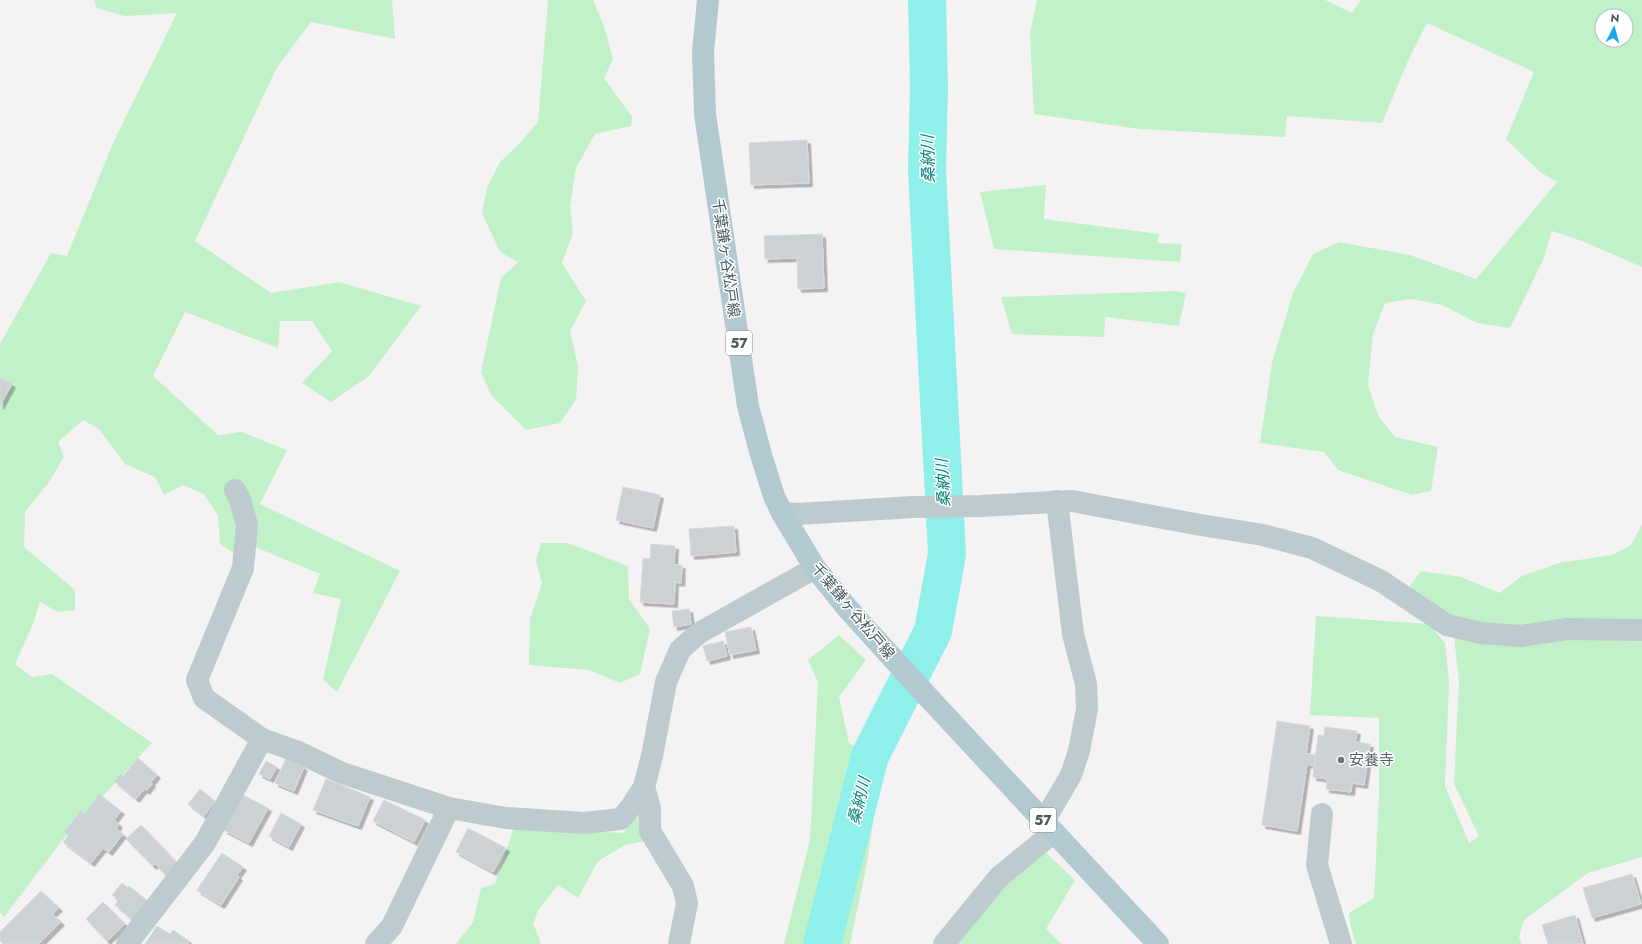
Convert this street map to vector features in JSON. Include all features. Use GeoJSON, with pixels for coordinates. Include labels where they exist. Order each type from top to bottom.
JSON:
{"type":"FeatureCollection","features":[{"type":"Feature","properties":{"kind":"main road","name":"千葉鎌ヶ谷松戸線"},"geometry":{"type":"LineString","coordinates":[[708,0],[703,52],[705,114],[748,406],[760,455],[774,496],[782,513],[815,568],[884,649],[1158,944]]}},
{"type":"Feature","properties":{"kind":"street"},"geometry":{"type":"LineString","coordinates":[[235,490],[240,500],[247,525],[243,568],[196,680],[204,698],[262,739],[296,751],[342,774],[449,808],[506,818],[584,823],[621,819],[644,787],[652,756],[666,682],[680,650],[699,634],[815,568]]}},
{"type":"Feature","properties":{"kind":"street"},"geometry":{"type":"LineString","coordinates":[[944,944],[999,876],[1049,826],[1071,775],[1079,751],[1087,709],[1086,684],[1073,634],[1057,501]]}},
{"type":"Feature","properties":{"kind":"street"},"geometry":{"type":"LineString","coordinates":[[782,513],[798,514],[912,507],[981,506],[1072,501],[1263,535],[1312,548],[1382,581],[1447,625],[1481,634],[1520,636],[1568,629],[1642,630]]}},
{"type":"Feature","properties":{"kind":"street"},"geometry":{"type":"LineString","coordinates":[[127,944],[205,843],[262,739]]}},
{"type":"Feature","properties":{"kind":"street"},"geometry":{"type":"LineString","coordinates":[[644,787],[650,808],[650,831],[683,886],[687,903],[680,944]]}},
{"type":"Feature","properties":{"kind":"street"},"geometry":{"type":"LineString","coordinates":[[376,944],[392,926],[449,808]]}},
{"type":"Feature","properties":{"kind":"street"},"geometry":{"type":"LineString","coordinates":[[1322,814],[1317,865],[1341,944]]}},
{"type":"Feature","properties":{"kind":"green space"},"geometry":{"type":"Polygon","coordinates":[[[94,0],[392,0],[395,39],[311,22],[276,69],[195,241],[271,293],[339,282],[421,306],[369,376],[331,402],[302,383],[332,351],[312,321],[280,321],[278,348],[185,312],[153,376],[218,435],[241,432],[287,450],[260,504],[400,571],[337,692],[323,680],[341,599],[313,593],[320,574],[253,546],[243,559],[220,544],[218,516],[204,494],[183,485],[164,495],[155,477],[125,464],[99,429],[83,420],[58,442],[64,457],[49,482],[25,512],[24,547],[75,590],[75,610],[58,612],[40,602],[33,624],[15,664],[32,677],[52,674],[152,743],[64,838],[4,917],[0,912],[0,344],[51,253],[67,256],[113,143],[177,13],[124,16],[97,8],[94,0]]]}},
{"type":"Feature","properties":{"kind":"green space"},"geometry":{"type":"Polygon","coordinates":[[[548,0],[593,0],[604,26],[613,59],[604,78],[632,117],[631,126],[595,134],[576,168],[570,207],[573,233],[562,263],[586,301],[570,331],[578,366],[576,400],[560,423],[526,430],[491,395],[481,372],[501,278],[518,262],[500,252],[482,213],[487,188],[500,162],[520,143],[538,122],[548,0]]]}},
{"type":"Feature","properties":{"kind":"green space"},"geometry":{"type":"Polygon","coordinates":[[[1037,0],[1325,0],[1352,13],[1361,0],[1642,0],[1642,267],[1582,241],[1552,231],[1543,260],[1510,328],[1477,323],[1442,305],[1411,299],[1385,303],[1373,334],[1368,386],[1379,417],[1395,437],[1438,447],[1431,491],[1412,495],[1338,470],[1324,452],[1260,443],[1272,363],[1293,293],[1313,254],[1339,242],[1410,255],[1476,279],[1557,182],[1540,172],[1506,139],[1534,72],[1427,23],[1407,63],[1382,123],[1287,116],[1285,137],[1140,129],[1034,114],[1030,33],[1037,0]]]}},
{"type":"Feature","properties":{"kind":"green space"},"geometry":{"type":"Polygon","coordinates":[[[1046,185],[1044,219],[1159,234],[1157,243],[1182,244],[1180,262],[994,249],[980,192],[1046,185]]]}},
{"type":"Feature","properties":{"kind":"green space"},"geometry":{"type":"Polygon","coordinates":[[[1175,291],[1186,293],[1179,326],[1105,317],[1104,337],[1012,334],[1001,297],[1175,291]]]}},
{"type":"Feature","properties":{"kind":"green space"},"geometry":{"type":"Polygon","coordinates":[[[1642,524],[1642,627],[1520,631],[1453,622],[1421,600],[1410,586],[1421,571],[1461,577],[1500,593],[1522,576],[1559,563],[1612,555],[1631,545],[1642,524]]]}},
{"type":"Feature","properties":{"kind":"green space"},"geometry":{"type":"Polygon","coordinates":[[[541,543],[568,543],[628,566],[629,599],[650,629],[640,674],[620,683],[589,670],[529,665],[530,619],[542,583],[536,561],[541,543]]]}},
{"type":"Feature","properties":{"kind":"green space"},"geometry":{"type":"Polygon","coordinates":[[[1316,616],[1429,624],[1445,643],[1449,682],[1445,786],[1469,843],[1479,836],[1454,784],[1459,682],[1454,637],[1642,635],[1642,857],[1588,873],[1524,920],[1519,937],[1522,944],[1356,944],[1349,913],[1374,898],[1379,796],[1379,718],[1310,715],[1316,616]]]}},
{"type":"Feature","properties":{"kind":"green space"},"geometry":{"type":"Polygon","coordinates":[[[839,635],[866,660],[839,697],[849,743],[870,756],[881,772],[866,868],[850,944],[784,944],[810,840],[818,682],[808,660],[839,635]]]}},
{"type":"Feature","properties":{"kind":"green space"},"geometry":{"type":"Polygon","coordinates":[[[640,814],[646,841],[625,845],[598,861],[578,898],[558,885],[539,909],[533,923],[541,944],[456,944],[473,922],[481,888],[495,884],[514,827],[623,833],[640,814]]]}},
{"type":"Feature","properties":{"kind":"green space"},"geometry":{"type":"Polygon","coordinates":[[[1044,851],[1075,880],[1046,929],[1061,944],[951,944],[1003,879],[1044,851]]]}},
{"type":"Feature","properties":{"kind":"building"},"geometry":{"type":"Polygon","coordinates":[[[807,140],[809,183],[751,185],[749,143],[807,140]]]}},
{"type":"Feature","properties":{"kind":"building"},"geometry":{"type":"Polygon","coordinates":[[[822,234],[824,288],[798,289],[797,258],[765,259],[764,236],[822,234]]]}},
{"type":"Feature","properties":{"kind":"building"},"geometry":{"type":"Polygon","coordinates":[[[0,378],[12,384],[0,406],[0,378]]]}},
{"type":"Feature","properties":{"kind":"building"},"geometry":{"type":"Polygon","coordinates":[[[623,487],[660,495],[653,528],[616,520],[623,487]]]}},
{"type":"Feature","properties":{"kind":"building"},"geometry":{"type":"Polygon","coordinates":[[[734,526],[736,552],[691,556],[689,529],[734,526]]]}},
{"type":"Feature","properties":{"kind":"building"},"geometry":{"type":"Polygon","coordinates":[[[651,544],[675,546],[674,565],[682,565],[681,583],[675,582],[674,604],[640,602],[643,558],[650,559],[651,544]]]}},
{"type":"Feature","properties":{"kind":"building"},"geometry":{"type":"Polygon","coordinates":[[[689,609],[691,624],[674,627],[672,611],[689,609]]]}},
{"type":"Feature","properties":{"kind":"building"},"geometry":{"type":"Polygon","coordinates":[[[751,627],[756,650],[730,655],[725,632],[751,627]]]}},
{"type":"Feature","properties":{"kind":"building"},"geometry":{"type":"Polygon","coordinates":[[[723,641],[727,656],[707,661],[703,646],[723,641]]]}},
{"type":"Feature","properties":{"kind":"building"},"geometry":{"type":"Polygon","coordinates":[[[1277,721],[1310,726],[1306,754],[1316,755],[1314,766],[1307,764],[1297,831],[1262,825],[1277,721]]]}},
{"type":"Feature","properties":{"kind":"building","name":"安養寺"},"geometry":{"type":"Polygon","coordinates":[[[1325,727],[1357,731],[1355,742],[1370,744],[1364,785],[1352,783],[1351,792],[1326,789],[1327,779],[1313,777],[1318,735],[1324,736],[1325,727]]]}},
{"type":"Feature","properties":{"kind":"building"},"geometry":{"type":"Polygon","coordinates":[[[138,758],[157,775],[146,791],[144,789],[136,799],[114,781],[121,774],[123,776],[138,758]]]}},
{"type":"Feature","properties":{"kind":"building"},"geometry":{"type":"Polygon","coordinates":[[[286,758],[304,767],[294,791],[275,783],[286,758]]]}},
{"type":"Feature","properties":{"kind":"building"},"geometry":{"type":"Polygon","coordinates":[[[266,761],[277,767],[270,779],[259,774],[266,761]]]}},
{"type":"Feature","properties":{"kind":"building"},"geometry":{"type":"Polygon","coordinates":[[[326,779],[370,797],[358,826],[313,810],[326,779]]]}},
{"type":"Feature","properties":{"kind":"building"},"geometry":{"type":"Polygon","coordinates":[[[200,789],[215,801],[204,816],[188,804],[200,789]]]}},
{"type":"Feature","properties":{"kind":"building"},"geometry":{"type":"Polygon","coordinates":[[[99,794],[121,811],[114,820],[119,824],[116,829],[123,834],[109,852],[103,848],[91,863],[63,842],[69,835],[64,832],[81,811],[85,814],[99,794]]]}},
{"type":"Feature","properties":{"kind":"building"},"geometry":{"type":"Polygon","coordinates":[[[243,795],[268,808],[249,843],[224,830],[243,795]]]}},
{"type":"Feature","properties":{"kind":"building"},"geometry":{"type":"Polygon","coordinates":[[[384,800],[425,820],[414,842],[373,821],[384,800]]]}},
{"type":"Feature","properties":{"kind":"building"},"geometry":{"type":"Polygon","coordinates":[[[281,813],[301,824],[289,847],[269,836],[281,813]]]}},
{"type":"Feature","properties":{"kind":"building"},"geometry":{"type":"Polygon","coordinates":[[[141,825],[179,865],[167,876],[155,864],[153,866],[126,839],[141,825]]]}},
{"type":"Feature","properties":{"kind":"building"},"geometry":{"type":"Polygon","coordinates":[[[468,828],[506,848],[493,872],[456,852],[468,828]]]}},
{"type":"Feature","properties":{"kind":"building"},"geometry":{"type":"Polygon","coordinates":[[[222,853],[243,867],[237,875],[239,877],[221,905],[197,890],[222,853]]]}},
{"type":"Feature","properties":{"kind":"building"},"geometry":{"type":"Polygon","coordinates":[[[1632,874],[1641,904],[1592,918],[1583,888],[1632,874]]]}},
{"type":"Feature","properties":{"kind":"building"},"geometry":{"type":"Polygon","coordinates":[[[122,883],[128,888],[129,886],[148,901],[133,920],[115,905],[119,900],[112,895],[122,883]]]}},
{"type":"Feature","properties":{"kind":"building"},"geometry":{"type":"Polygon","coordinates":[[[41,891],[59,908],[52,914],[61,922],[39,944],[3,944],[0,941],[0,932],[41,891]]]}},
{"type":"Feature","properties":{"kind":"building"},"geometry":{"type":"Polygon","coordinates":[[[103,902],[125,924],[107,941],[86,919],[103,902]]]}},
{"type":"Feature","properties":{"kind":"building"},"geometry":{"type":"Polygon","coordinates":[[[1575,915],[1583,944],[1548,944],[1542,925],[1575,915]]]}},
{"type":"Feature","properties":{"kind":"building"},"geometry":{"type":"Polygon","coordinates":[[[157,926],[170,934],[173,930],[189,941],[188,944],[145,944],[157,926]]]}},
{"type":"Feature","properties":{"kind":"waterway","name":"桑納川"},"geometry":{"type":"LineString","coordinates":[[822,944],[870,756],[933,631],[947,554],[927,171],[929,87],[927,0]]}},
{"type":"Feature","properties":{"kind":"place","name":"安養寺"},"geometry":{"type":"Point","coordinates":[1341,760]}}]}
